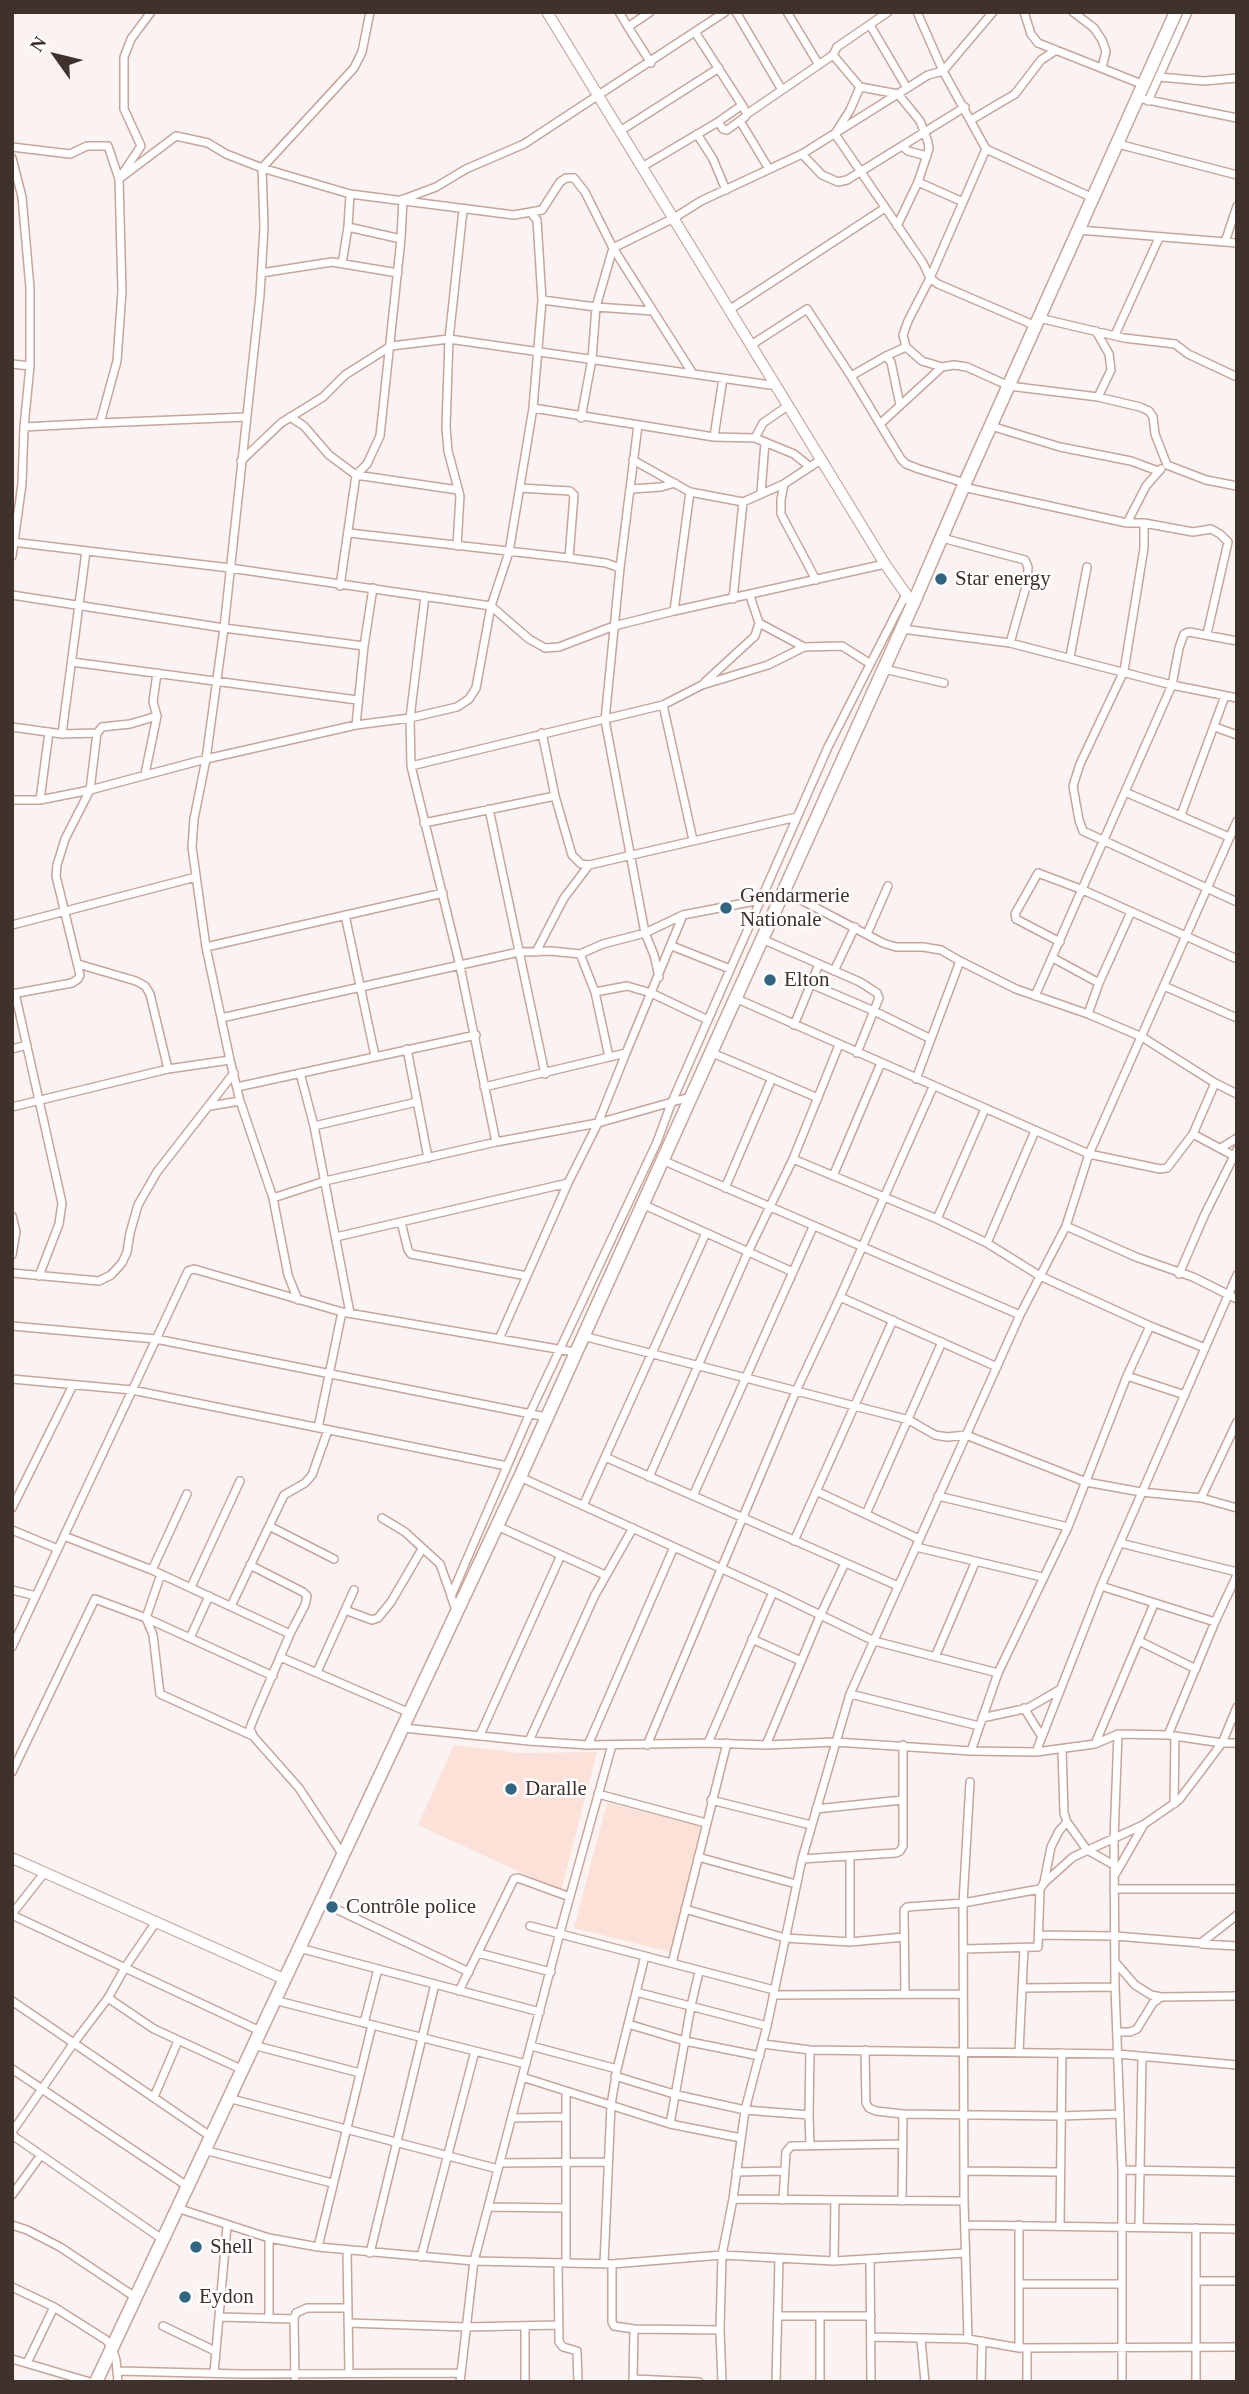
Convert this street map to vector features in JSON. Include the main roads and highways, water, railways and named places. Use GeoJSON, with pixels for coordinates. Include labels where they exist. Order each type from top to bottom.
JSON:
{"type":"FeatureCollection","features":[{"type":"Feature","properties":{"kind":"highway"},"geometry":{"type":"LineString","coordinates":[[96,2382],[520,1477],[902,629],[909,599],[942,538],[1118,144],[1143,100],[1144,85],[1176,12]]}},
{"type":"Feature","properties":{"kind":"place","name":"Star energy"},"geometry":{"type":"Point","coordinates":[941,579]}},
{"type":"Feature","properties":{"kind":"place","name":"Gendarmerie Nationale"},"geometry":{"type":"Point","coordinates":[726,908]}},
{"type":"Feature","properties":{"kind":"place","name":"Elton"},"geometry":{"type":"Point","coordinates":[770,980]}},
{"type":"Feature","properties":{"kind":"place","name":"Daralle"},"geometry":{"type":"Point","coordinates":[511,1789]}},
{"type":"Feature","properties":{"kind":"place","name":"Contrôle police"},"geometry":{"type":"Point","coordinates":[332,1907]}},
{"type":"Feature","properties":{"kind":"place","name":"Shell"},"geometry":{"type":"Point","coordinates":[196,2247]}},
{"type":"Feature","properties":{"kind":"place","name":"Eydon"},"geometry":{"type":"Point","coordinates":[185,2297]}}]}
